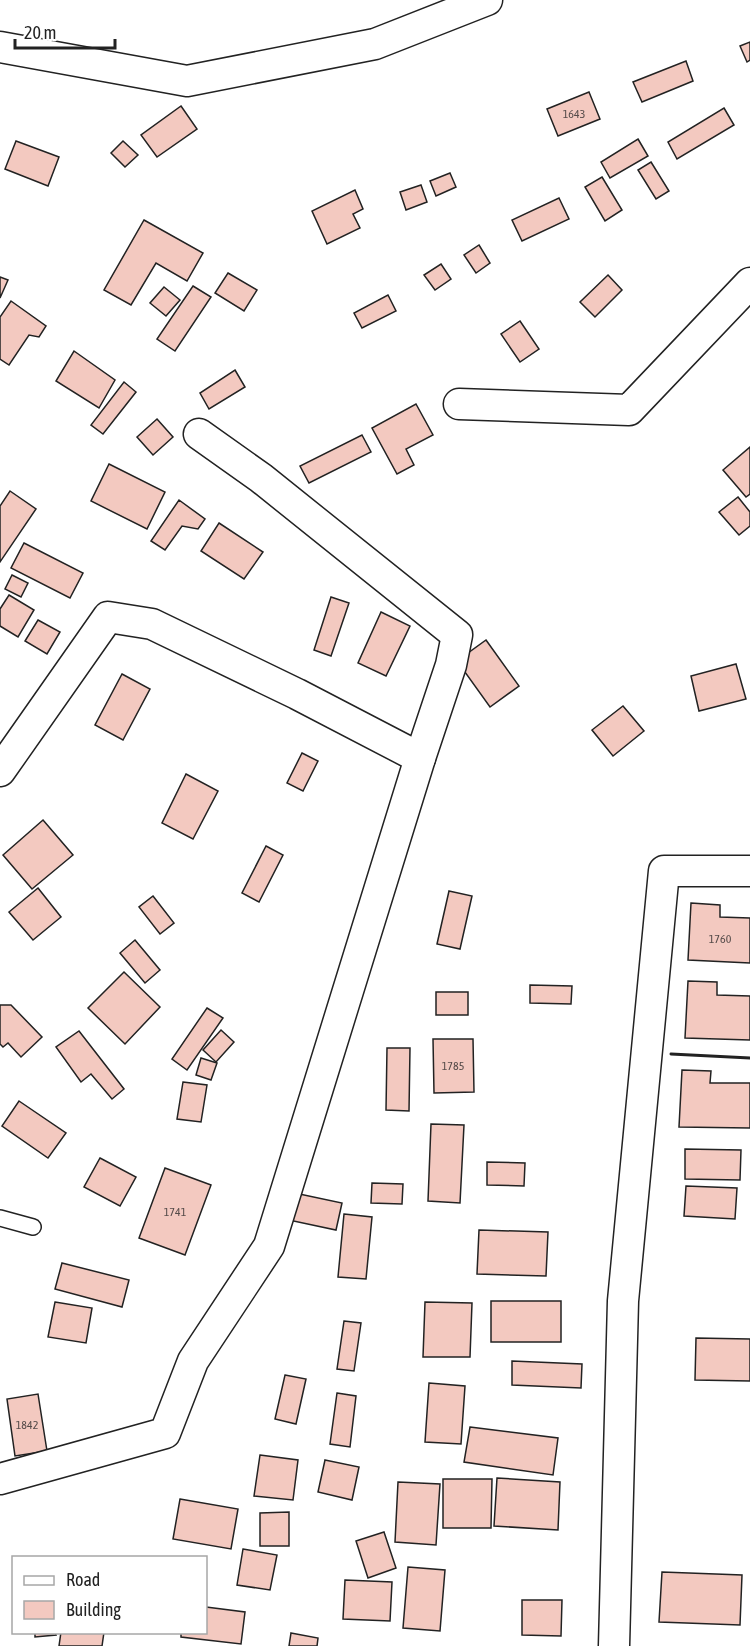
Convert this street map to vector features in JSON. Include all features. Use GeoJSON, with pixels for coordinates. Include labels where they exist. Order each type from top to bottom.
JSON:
{"type":"FeatureCollection","features":[{"type":"Feature","properties":{"kind":"street"},"geometry":{"type":"LineString","coordinates":[[0,46],[188,81],[375,44],[487,0]]}},
{"type":"Feature","properties":{"kind":"street"},"geometry":{"type":"LineString","coordinates":[[459,404],[629,410],[750,283]]}},
{"type":"Feature","properties":{"kind":"street"},"geometry":{"type":"LineString","coordinates":[[0,1479],[165,1433],[193,1361],[269,1246],[420,758],[452,665],[457,635],[261,478],[199,434]]}},
{"type":"Feature","properties":{"kind":"street"},"geometry":{"type":"LineString","coordinates":[[0,771],[108,617],[152,624],[297,694],[420,758]]}},
{"type":"Feature","properties":{"kind":"street"},"geometry":{"type":"LineString","coordinates":[[614,1646],[623,1302],[664,872],[750,871]]}},
{"type":"Feature","properties":{"kind":"lane"},"geometry":{"type":"LineString","coordinates":[[0,1218],[33,1227]]}},
{"type":"Feature","properties":{"kind":"building"},"geometry":{"type":"Polygon","coordinates":[[[750,42],[750,60],[747,62],[740,46],[750,42]]]}},
{"type":"Feature","properties":{"kind":"building"},"geometry":{"type":"Polygon","coordinates":[[[686,61],[693,81],[642,102],[633,82],[686,61]]]}},
{"type":"Feature","properties":{"kind":"building"},"geometry":{"type":"Polygon","coordinates":[[[589,92],[600,119],[558,136],[547,109],[589,92]]]}},
{"type":"Feature","properties":{"kind":"building"},"geometry":{"type":"Polygon","coordinates":[[[181,106],[197,129],[157,157],[141,135],[181,106]]]}},
{"type":"Feature","properties":{"kind":"building"},"geometry":{"type":"Polygon","coordinates":[[[724,108],[734,125],[677,159],[668,142],[724,108]]]}},
{"type":"Feature","properties":{"kind":"building"},"geometry":{"type":"Polygon","coordinates":[[[638,139],[648,156],[610,178],[601,162],[638,139]]]}},
{"type":"Feature","properties":{"kind":"building"},"geometry":{"type":"Polygon","coordinates":[[[16,141],[59,157],[48,186],[5,169],[16,141]]]}},
{"type":"Feature","properties":{"kind":"building"},"geometry":{"type":"Polygon","coordinates":[[[123,141],[138,155],[125,167],[111,153],[123,141]]]}},
{"type":"Feature","properties":{"kind":"building"},"geometry":{"type":"Polygon","coordinates":[[[651,162],[669,191],[656,199],[638,170],[651,162]]]}},
{"type":"Feature","properties":{"kind":"building"},"geometry":{"type":"Polygon","coordinates":[[[450,173],[456,187],[436,196],[430,181],[450,173]]]}},
{"type":"Feature","properties":{"kind":"building"},"geometry":{"type":"Polygon","coordinates":[[[602,177],[622,210],[605,221],[585,187],[602,177]]]}},
{"type":"Feature","properties":{"kind":"building"},"geometry":{"type":"Polygon","coordinates":[[[421,185],[427,202],[406,210],[400,192],[421,185]]]}},
{"type":"Feature","properties":{"kind":"building"},"geometry":{"type":"Polygon","coordinates":[[[355,190],[363,209],[353,214],[360,228],[327,244],[312,211],[355,190]]]}},
{"type":"Feature","properties":{"kind":"building"},"geometry":{"type":"Polygon","coordinates":[[[559,198],[569,219],[522,241],[512,220],[559,198]]]}},
{"type":"Feature","properties":{"kind":"building"},"geometry":{"type":"Polygon","coordinates":[[[144,220],[203,253],[187,281],[156,263],[131,305],[104,290],[144,220]]]}},
{"type":"Feature","properties":{"kind":"building"},"geometry":{"type":"Polygon","coordinates":[[[479,245],[490,263],[476,273],[464,255],[479,245]]]}},
{"type":"Feature","properties":{"kind":"building"},"geometry":{"type":"Polygon","coordinates":[[[441,264],[451,279],[435,290],[424,275],[441,264]]]}},
{"type":"Feature","properties":{"kind":"building"},"geometry":{"type":"Polygon","coordinates":[[[228,273],[257,290],[244,311],[215,293],[228,273]]]}},
{"type":"Feature","properties":{"kind":"building"},"geometry":{"type":"Polygon","coordinates":[[[608,275],[622,290],[595,317],[580,302],[608,275]]]}},
{"type":"Feature","properties":{"kind":"building"},"geometry":{"type":"Polygon","coordinates":[[[0,277],[8,280],[0,298],[0,277]]]}},
{"type":"Feature","properties":{"kind":"building"},"geometry":{"type":"Polygon","coordinates":[[[193,286],[211,297],[175,351],[157,339],[193,286]]]}},
{"type":"Feature","properties":{"kind":"building"},"geometry":{"type":"Polygon","coordinates":[[[164,287],[180,300],[166,316],[150,303],[164,287]]]}},
{"type":"Feature","properties":{"kind":"building"},"geometry":{"type":"Polygon","coordinates":[[[388,295],[396,311],[362,328],[354,313],[388,295]]]}},
{"type":"Feature","properties":{"kind":"building"},"geometry":{"type":"Polygon","coordinates":[[[11,301],[46,326],[39,337],[29,335],[9,365],[0,359],[0,317],[11,301]]]}},
{"type":"Feature","properties":{"kind":"building"},"geometry":{"type":"Polygon","coordinates":[[[520,321],[539,349],[520,362],[501,334],[520,321]]]}},
{"type":"Feature","properties":{"kind":"building"},"geometry":{"type":"Polygon","coordinates":[[[74,351],[115,380],[99,408],[56,381],[74,351]]]}},
{"type":"Feature","properties":{"kind":"building"},"geometry":{"type":"Polygon","coordinates":[[[235,370],[245,387],[209,409],[200,393],[235,370]]]}},
{"type":"Feature","properties":{"kind":"building"},"geometry":{"type":"Polygon","coordinates":[[[124,382],[136,392],[103,434],[91,425],[124,382]]]}},
{"type":"Feature","properties":{"kind":"building"},"geometry":{"type":"Polygon","coordinates":[[[416,404],[433,435],[406,449],[414,465],[397,474],[372,428],[416,404]]]}},
{"type":"Feature","properties":{"kind":"building"},"geometry":{"type":"Polygon","coordinates":[[[157,419],[173,437],[153,455],[137,437],[157,419]]]}},
{"type":"Feature","properties":{"kind":"building"},"geometry":{"type":"Polygon","coordinates":[[[362,435],[371,452],[309,483],[300,466],[362,435]]]}},
{"type":"Feature","properties":{"kind":"building"},"geometry":{"type":"Polygon","coordinates":[[[750,447],[750,494],[746,497],[723,470],[750,447]]]}},
{"type":"Feature","properties":{"kind":"building"},"geometry":{"type":"Polygon","coordinates":[[[109,464],[165,492],[147,529],[91,501],[109,464]]]}},
{"type":"Feature","properties":{"kind":"building"},"geometry":{"type":"Polygon","coordinates":[[[10,491],[36,509],[0,562],[0,506],[10,491]]]}},
{"type":"Feature","properties":{"kind":"building"},"geometry":{"type":"Polygon","coordinates":[[[738,497],[750,512],[750,526],[739,535],[719,512],[738,497]]]}},
{"type":"Feature","properties":{"kind":"building"},"geometry":{"type":"Polygon","coordinates":[[[179,500],[205,519],[198,529],[182,526],[165,550],[151,541],[179,500]]]}},
{"type":"Feature","properties":{"kind":"building"},"geometry":{"type":"Polygon","coordinates":[[[219,523],[263,552],[244,579],[201,551],[219,523]]]}},
{"type":"Feature","properties":{"kind":"building"},"geometry":{"type":"Polygon","coordinates":[[[24,543],[83,573],[70,598],[11,568],[24,543]]]}},
{"type":"Feature","properties":{"kind":"building"},"geometry":{"type":"Polygon","coordinates":[[[12,575],[28,583],[21,597],[5,589],[12,575]]]}},
{"type":"Feature","properties":{"kind":"building"},"geometry":{"type":"Polygon","coordinates":[[[9,595],[34,610],[18,637],[0,626],[0,609],[9,595]]]}},
{"type":"Feature","properties":{"kind":"building"},"geometry":{"type":"Polygon","coordinates":[[[331,597],[349,603],[331,656],[314,650],[331,597]]]}},
{"type":"Feature","properties":{"kind":"building"},"geometry":{"type":"Polygon","coordinates":[[[381,612],[410,626],[386,676],[358,663],[381,612]]]}},
{"type":"Feature","properties":{"kind":"building"},"geometry":{"type":"Polygon","coordinates":[[[38,620],[60,632],[47,654],[25,641],[38,620]]]}},
{"type":"Feature","properties":{"kind":"building"},"geometry":{"type":"Polygon","coordinates":[[[486,640],[519,686],[490,707],[457,661],[486,640]]]}},
{"type":"Feature","properties":{"kind":"building"},"geometry":{"type":"Polygon","coordinates":[[[736,664],[746,699],[699,711],[691,676],[736,664]]]}},
{"type":"Feature","properties":{"kind":"building"},"geometry":{"type":"Polygon","coordinates":[[[122,674],[150,689],[123,740],[95,725],[122,674]]]}},
{"type":"Feature","properties":{"kind":"building"},"geometry":{"type":"Polygon","coordinates":[[[623,706],[644,731],[613,756],[592,730],[623,706]]]}},
{"type":"Feature","properties":{"kind":"building"},"geometry":{"type":"Polygon","coordinates":[[[302,753],[318,761],[303,791],[287,783],[302,753]]]}},
{"type":"Feature","properties":{"kind":"building"},"geometry":{"type":"Polygon","coordinates":[[[186,774],[218,791],[193,839],[162,823],[186,774]]]}},
{"type":"Feature","properties":{"kind":"building"},"geometry":{"type":"Polygon","coordinates":[[[43,820],[73,855],[32,889],[3,855],[43,820]]]}},
{"type":"Feature","properties":{"kind":"building"},"geometry":{"type":"Polygon","coordinates":[[[266,846],[283,855],[259,902],[242,893],[266,846]]]}},
{"type":"Feature","properties":{"kind":"building"},"geometry":{"type":"Polygon","coordinates":[[[38,888],[61,917],[33,940],[9,912],[38,888]]]}},
{"type":"Feature","properties":{"kind":"building"},"geometry":{"type":"Polygon","coordinates":[[[449,891],[472,896],[460,949],[437,944],[449,891]]]}},
{"type":"Feature","properties":{"kind":"building"},"geometry":{"type":"Polygon","coordinates":[[[153,896],[174,923],[160,934],[139,907],[153,896]]]}},
{"type":"Feature","properties":{"kind":"building"},"geometry":{"type":"Polygon","coordinates":[[[691,903],[720,905],[720,917],[750,918],[750,963],[688,960],[691,903]]]}},
{"type":"Feature","properties":{"kind":"building"},"geometry":{"type":"Polygon","coordinates":[[[135,940],[160,970],[145,983],[120,953],[135,940]]]}},
{"type":"Feature","properties":{"kind":"building"},"geometry":{"type":"Polygon","coordinates":[[[124,972],[160,1007],[125,1044],[88,1008],[124,972]]]}},
{"type":"Feature","properties":{"kind":"building"},"geometry":{"type":"Polygon","coordinates":[[[688,981],[717,982],[717,995],[750,996],[750,1040],[685,1038],[688,981]]]}},
{"type":"Feature","properties":{"kind":"building"},"geometry":{"type":"Polygon","coordinates":[[[530,985],[572,986],[571,1004],[530,1003],[530,985]]]}},
{"type":"Feature","properties":{"kind":"building"},"geometry":{"type":"Polygon","coordinates":[[[436,992],[468,992],[468,1015],[436,1015],[436,992]]]}},
{"type":"Feature","properties":{"kind":"building"},"geometry":{"type":"Polygon","coordinates":[[[0,1005],[11,1005],[42,1037],[21,1057],[8,1043],[3,1047],[0,1044],[0,1005]]]}},
{"type":"Feature","properties":{"kind":"building"},"geometry":{"type":"Polygon","coordinates":[[[207,1008],[223,1018],[187,1070],[172,1059],[207,1008]]]}},
{"type":"Feature","properties":{"kind":"building"},"geometry":{"type":"Polygon","coordinates":[[[221,1030],[234,1042],[216,1062],[203,1050],[221,1030]]]}},
{"type":"Feature","properties":{"kind":"building"},"geometry":{"type":"Polygon","coordinates":[[[79,1031],[124,1089],[112,1099],[91,1074],[81,1082],[56,1047],[79,1031]]]}},
{"type":"Feature","properties":{"kind":"building"},"geometry":{"type":"Polygon","coordinates":[[[433,1039],[473,1039],[474,1092],[434,1093],[433,1039]]]}},
{"type":"Feature","properties":{"kind":"building"},"geometry":{"type":"Polygon","coordinates":[[[387,1048],[410,1048],[409,1111],[386,1110],[387,1048]]]}},
{"type":"Feature","properties":{"kind":"building"},"geometry":{"type":"Polygon","coordinates":[[[201,1058],[217,1063],[211,1080],[196,1075],[201,1058]]]}},
{"type":"Feature","properties":{"kind":"building"},"geometry":{"type":"Polygon","coordinates":[[[682,1070],[711,1071],[710,1083],[750,1083],[750,1128],[679,1127],[682,1070]]]}},
{"type":"Feature","properties":{"kind":"building"},"geometry":{"type":"Polygon","coordinates":[[[183,1082],[207,1085],[201,1122],[177,1119],[183,1082]]]}},
{"type":"Feature","properties":{"kind":"building"},"geometry":{"type":"Polygon","coordinates":[[[19,1101],[66,1133],[48,1158],[2,1126],[19,1101]]]}},
{"type":"Feature","properties":{"kind":"building"},"geometry":{"type":"Polygon","coordinates":[[[431,1124],[464,1125],[460,1203],[428,1201],[431,1124]]]}},
{"type":"Feature","properties":{"kind":"building"},"geometry":{"type":"Polygon","coordinates":[[[685,1149],[741,1150],[740,1180],[685,1179],[685,1149]]]}},
{"type":"Feature","properties":{"kind":"building"},"geometry":{"type":"Polygon","coordinates":[[[100,1158],[136,1177],[120,1206],[84,1187],[100,1158]]]}},
{"type":"Feature","properties":{"kind":"building"},"geometry":{"type":"Polygon","coordinates":[[[487,1162],[525,1163],[524,1186],[487,1185],[487,1162]]]}},
{"type":"Feature","properties":{"kind":"building"},"geometry":{"type":"Polygon","coordinates":[[[165,1168],[211,1185],[185,1255],[139,1238],[165,1168]]]}},
{"type":"Feature","properties":{"kind":"building"},"geometry":{"type":"Polygon","coordinates":[[[372,1183],[403,1184],[402,1204],[371,1203],[372,1183]]]}},
{"type":"Feature","properties":{"kind":"building"},"geometry":{"type":"Polygon","coordinates":[[[686,1186],[737,1188],[735,1219],[684,1216],[686,1186]]]}},
{"type":"Feature","properties":{"kind":"building"},"geometry":{"type":"Polygon","coordinates":[[[290,1192],[342,1203],[336,1230],[284,1219],[290,1192]]]}},
{"type":"Feature","properties":{"kind":"building"},"geometry":{"type":"Polygon","coordinates":[[[344,1214],[372,1217],[366,1279],[338,1277],[344,1214]]]}},
{"type":"Feature","properties":{"kind":"building"},"geometry":{"type":"Polygon","coordinates":[[[479,1230],[548,1232],[546,1276],[477,1274],[479,1230]]]}},
{"type":"Feature","properties":{"kind":"building"},"geometry":{"type":"Polygon","coordinates":[[[62,1263],[129,1280],[122,1307],[55,1289],[62,1263]]]}},
{"type":"Feature","properties":{"kind":"building"},"geometry":{"type":"Polygon","coordinates":[[[491,1301],[561,1301],[561,1342],[491,1342],[491,1301]]]}},
{"type":"Feature","properties":{"kind":"building"},"geometry":{"type":"Polygon","coordinates":[[[55,1302],[92,1308],[86,1343],[48,1337],[55,1302]]]}},
{"type":"Feature","properties":{"kind":"building"},"geometry":{"type":"Polygon","coordinates":[[[425,1302],[472,1303],[470,1357],[423,1357],[425,1302]]]}},
{"type":"Feature","properties":{"kind":"building"},"geometry":{"type":"Polygon","coordinates":[[[344,1321],[361,1323],[354,1371],[337,1369],[344,1321]]]}},
{"type":"Feature","properties":{"kind":"building"},"geometry":{"type":"Polygon","coordinates":[[[696,1338],[750,1339],[750,1381],[695,1380],[696,1338]]]}},
{"type":"Feature","properties":{"kind":"building"},"geometry":{"type":"Polygon","coordinates":[[[512,1361],[582,1364],[581,1388],[512,1385],[512,1361]]]}},
{"type":"Feature","properties":{"kind":"building"},"geometry":{"type":"Polygon","coordinates":[[[285,1375],[306,1379],[296,1424],[275,1419],[285,1375]]]}},
{"type":"Feature","properties":{"kind":"building"},"geometry":{"type":"Polygon","coordinates":[[[429,1383],[465,1386],[461,1444],[425,1442],[429,1383]]]}},
{"type":"Feature","properties":{"kind":"building"},"geometry":{"type":"Polygon","coordinates":[[[337,1393],[356,1396],[350,1447],[330,1444],[337,1393]]]}},
{"type":"Feature","properties":{"kind":"building"},"geometry":{"type":"Polygon","coordinates":[[[38,1394],[47,1451],[15,1456],[7,1399],[38,1394]]]}},
{"type":"Feature","properties":{"kind":"building"},"geometry":{"type":"Polygon","coordinates":[[[470,1427],[558,1438],[553,1475],[464,1462],[470,1427]]]}},
{"type":"Feature","properties":{"kind":"building"},"geometry":{"type":"Polygon","coordinates":[[[260,1455],[298,1460],[293,1500],[254,1496],[260,1455]]]}},
{"type":"Feature","properties":{"kind":"building"},"geometry":{"type":"Polygon","coordinates":[[[325,1460],[359,1467],[352,1500],[318,1492],[325,1460]]]}},
{"type":"Feature","properties":{"kind":"building"},"geometry":{"type":"Polygon","coordinates":[[[497,1478],[560,1482],[558,1530],[494,1526],[497,1478]]]}},
{"type":"Feature","properties":{"kind":"building"},"geometry":{"type":"Polygon","coordinates":[[[443,1479],[492,1479],[491,1528],[443,1528],[443,1479]]]}},
{"type":"Feature","properties":{"kind":"building"},"geometry":{"type":"Polygon","coordinates":[[[398,1482],[440,1484],[436,1545],[395,1542],[398,1482]]]}},
{"type":"Feature","properties":{"kind":"building"},"geometry":{"type":"Polygon","coordinates":[[[180,1499],[238,1509],[231,1549],[173,1539],[180,1499]]]}},
{"type":"Feature","properties":{"kind":"building"},"geometry":{"type":"Polygon","coordinates":[[[289,1512],[289,1546],[260,1546],[260,1513],[289,1512]]]}},
{"type":"Feature","properties":{"kind":"building"},"geometry":{"type":"Polygon","coordinates":[[[384,1532],[396,1568],[368,1578],[356,1541],[384,1532]]]}},
{"type":"Feature","properties":{"kind":"building"},"geometry":{"type":"Polygon","coordinates":[[[243,1549],[277,1555],[270,1590],[237,1585],[243,1549]]]}},
{"type":"Feature","properties":{"kind":"building"},"geometry":{"type":"Polygon","coordinates":[[[408,1567],[445,1570],[440,1631],[403,1628],[408,1567]]]}},
{"type":"Feature","properties":{"kind":"building"},"geometry":{"type":"Polygon","coordinates":[[[662,1572],[742,1575],[740,1625],[659,1622],[662,1572]]]}},
{"type":"Feature","properties":{"kind":"building"},"geometry":{"type":"Polygon","coordinates":[[[345,1580],[392,1582],[390,1621],[343,1619],[345,1580]]]}},
{"type":"Feature","properties":{"kind":"building"},"geometry":{"type":"Polygon","coordinates":[[[522,1600],[562,1600],[561,1636],[522,1635],[522,1600]]]}},
{"type":"Feature","properties":{"kind":"building"},"geometry":{"type":"Polygon","coordinates":[[[207,1607],[245,1612],[241,1644],[181,1637],[181,1634],[207,1634],[207,1607]]]}},
{"type":"Feature","properties":{"kind":"building"},"geometry":{"type":"Polygon","coordinates":[[[291,1633],[318,1638],[317,1646],[289,1646],[291,1633]]]}},
{"type":"Feature","properties":{"kind":"building"},"geometry":{"type":"Polygon","coordinates":[[[35,1634],[56,1635],[35,1637],[35,1634]]]}},
{"type":"Feature","properties":{"kind":"building"},"geometry":{"type":"Polygon","coordinates":[[[61,1634],[104,1634],[102,1646],[59,1646],[61,1634]]]}},
{"type":"Feature","properties":{"kind":"wall"},"geometry":{"type":"LineString","coordinates":[[671,1054],[750,1058]]}}]}
